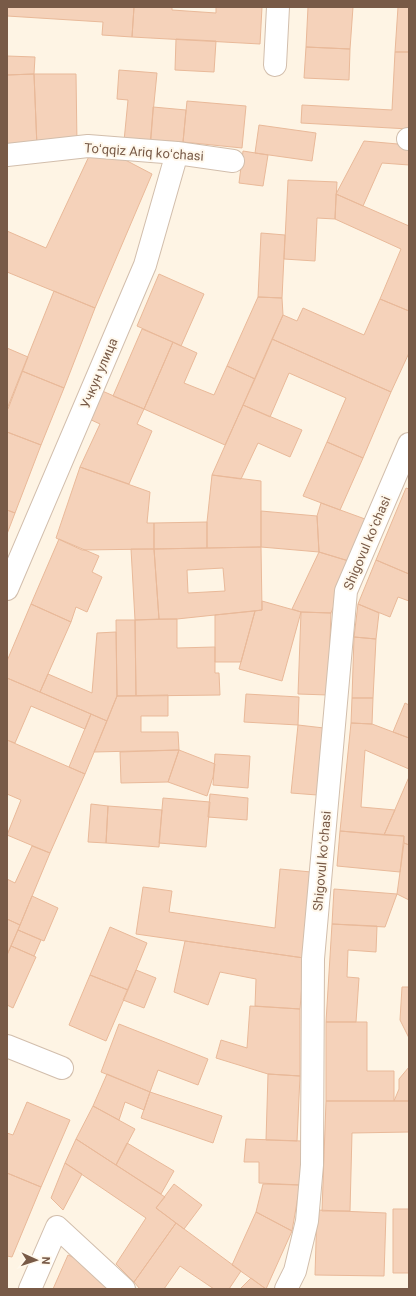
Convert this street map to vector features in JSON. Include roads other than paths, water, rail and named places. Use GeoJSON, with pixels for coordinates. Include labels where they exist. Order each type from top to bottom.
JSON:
{"type":"FeatureCollection","features":[{"type":"Feature","properties":{"kind":"street"},"geometry":{"type":"LineString","coordinates":[[275,65],[278,7]]}},
{"type":"Feature","properties":{"kind":"street","name":"Toʻqqiz Ariq koʻchasi"},"geometry":{"type":"LineString","coordinates":[[7,155],[88,146],[177,153],[233,161]]}},
{"type":"Feature","properties":{"kind":"street","name":"Учкун улица"},"geometry":{"type":"LineString","coordinates":[[7,589],[145,265],[177,153]]}},
{"type":"Feature","properties":{"kind":"street","name":"Shigovul koʻchasi"},"geometry":{"type":"LineString","coordinates":[[286,1289],[295,1271],[307,1221],[312,1165],[313,958],[346,591],[409,444]]}},
{"type":"Feature","properties":{"kind":"street"},"geometry":{"type":"LineString","coordinates":[[7,1046],[62,1068]]}},
{"type":"Feature","properties":{"kind":"street"},"geometry":{"type":"LineString","coordinates":[[30,1289],[57,1227],[124,1289]]}}]}
